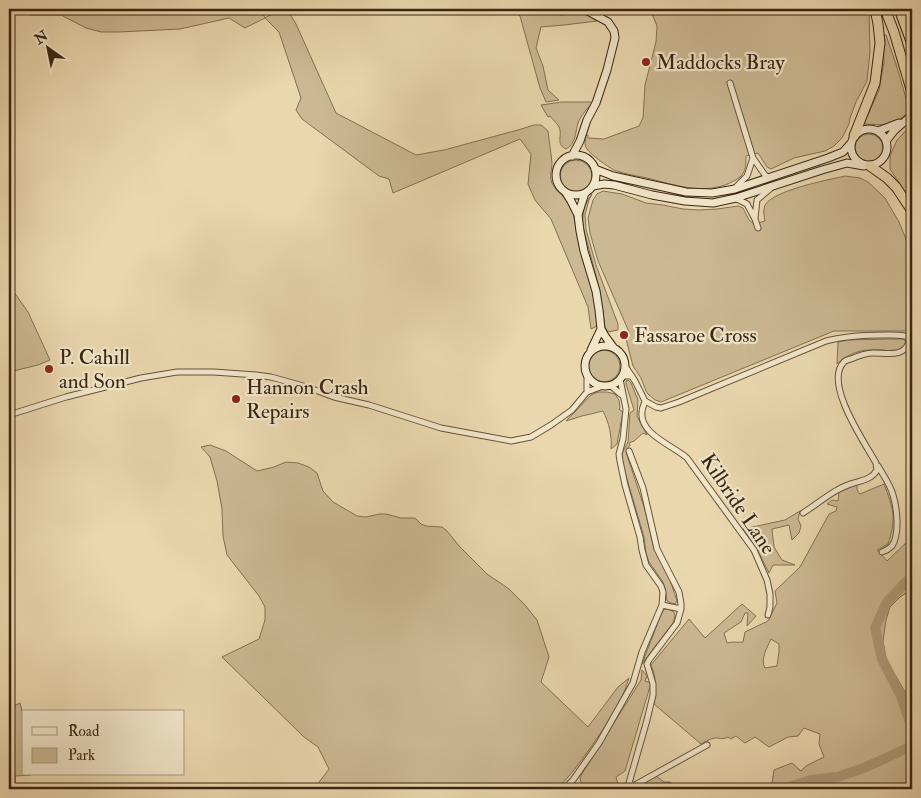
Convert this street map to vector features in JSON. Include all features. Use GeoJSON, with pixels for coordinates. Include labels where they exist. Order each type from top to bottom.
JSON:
{"type":"FeatureCollection","features":[{"type":"Feature","properties":{"kind":"highway"},"geometry":{"type":"LineString","coordinates":[[852,139],[875,83],[880,43],[875,9]]}},
{"type":"Feature","properties":{"kind":"highway"},"geometry":{"type":"LineString","coordinates":[[885,9],[912,93]]}},
{"type":"Feature","properties":{"kind":"highway"},"geometry":{"type":"LineString","coordinates":[[899,9],[912,44]]}},
{"type":"Feature","properties":{"kind":"highway"},"geometry":{"type":"LineString","coordinates":[[867,166],[887,178],[896,187],[912,211]]}},
{"type":"Feature","properties":{"kind":"street"},"geometry":{"type":"LineString","coordinates":[[572,156],[596,103],[615,38],[614,31],[608,22],[584,9]]}},
{"type":"Feature","properties":{"kind":"street"},"geometry":{"type":"LineString","coordinates":[[730,84],[753,158],[769,178]]}},
{"type":"Feature","properties":{"kind":"street"},"geometry":{"type":"LineString","coordinates":[[878,132],[909,118]]}},
{"type":"Feature","properties":{"kind":"street"},"geometry":{"type":"LineString","coordinates":[[886,141],[909,118]]}},
{"type":"Feature","properties":{"kind":"street"},"geometry":{"type":"LineString","coordinates":[[566,193],[572,196],[579,196],[593,186],[604,184],[652,196],[685,201],[713,202],[735,198],[847,163],[867,166],[880,162],[884,158],[887,147],[886,141],[878,132],[873,129],[863,130],[852,139],[843,152],[734,189],[712,193],[686,192],[613,176],[595,169]]}},
{"type":"Feature","properties":{"kind":"street"},"geometry":{"type":"LineString","coordinates":[[852,139],[851,154],[859,163],[867,166]]}},
{"type":"Feature","properties":{"kind":"street"},"geometry":{"type":"LineString","coordinates":[[580,141],[585,158]]}},
{"type":"Feature","properties":{"kind":"street"},"geometry":{"type":"LineString","coordinates":[[593,186],[596,175],[595,169],[589,160],[585,158],[572,156],[562,161],[556,168],[555,174],[558,185],[566,193],[578,215],[583,244],[600,310],[601,328],[613,347]]}},
{"type":"Feature","properties":{"kind":"street"},"geometry":{"type":"LineString","coordinates":[[734,189],[747,176],[753,158]]}},
{"type":"Feature","properties":{"kind":"street"},"geometry":{"type":"LineString","coordinates":[[755,219],[758,200],[772,186]]}},
{"type":"Feature","properties":{"kind":"street"},"geometry":{"type":"LineString","coordinates":[[578,215],[585,193]]}},
{"type":"Feature","properties":{"kind":"street"},"geometry":{"type":"LineString","coordinates":[[735,198],[747,204],[758,228]]}},
{"type":"Feature","properties":{"kind":"street"},"geometry":{"type":"LineString","coordinates":[[588,392],[585,363],[601,328]]}},
{"type":"Feature","properties":{"kind":"street"},"geometry":{"type":"LineString","coordinates":[[590,352],[594,348],[601,346],[613,347],[618,350],[645,401],[661,408],[826,341],[861,335],[906,336],[909,340],[908,344],[902,351],[896,354],[872,353],[856,356],[844,362],[838,378],[838,386],[851,419],[892,493],[896,506],[896,534],[892,545],[888,550],[882,552]]}},
{"type":"Feature","properties":{"kind":"street"},"geometry":{"type":"LineString","coordinates":[[564,789],[599,743],[633,683],[642,652],[662,605],[663,592],[646,565],[620,461],[619,454],[623,439],[626,409],[621,377],[625,366]]}},
{"type":"Feature","properties":{"kind":"street"},"geometry":{"type":"LineString","coordinates":[[9,415],[66,397],[142,378],[178,372],[214,372],[271,377],[456,432],[511,441],[531,437],[551,426],[572,410],[588,392],[621,377],[632,376]]}},
{"type":"Feature","properties":{"kind":"street"},"geometry":{"type":"LineString","coordinates":[[587,374],[590,380],[596,384],[606,385],[624,396]]}},
{"type":"Feature","properties":{"kind":"street","name":"Kilbride Lane"},"geometry":{"type":"LineString","coordinates":[[645,401],[641,414],[649,431],[687,458],[754,550],[767,580],[770,594],[768,615]]}},
{"type":"Feature","properties":{"kind":"street"},"geometry":{"type":"LineString","coordinates":[[629,451],[643,488],[657,550],[679,592],[680,610],[677,623],[647,664],[654,684],[653,695],[629,783],[635,785],[707,744]]}},
{"type":"Feature","properties":{"kind":"street"},"geometry":{"type":"LineString","coordinates":[[804,513],[844,486],[870,477],[877,470],[876,463]]}},
{"type":"Feature","properties":{"kind":"street"},"geometry":{"type":"LineString","coordinates":[[662,605],[680,610]]}},
{"type":"Feature","properties":{"kind":"green space"},"geometry":{"type":"Polygon","coordinates":[[[9,9],[261,9],[265,18],[245,28],[229,18],[180,29],[101,32],[86,28],[61,15],[32,15],[9,12],[9,9]]]}},
{"type":"Feature","properties":{"kind":"green space"},"geometry":{"type":"Polygon","coordinates":[[[280,9],[287,9],[296,24],[336,113],[416,155],[444,150],[534,125],[541,125],[548,131],[552,163],[551,180],[556,190],[572,207],[580,250],[597,316],[597,326],[591,329],[588,307],[551,219],[535,200],[528,184],[531,154],[520,139],[393,193],[389,179],[379,176],[302,119],[296,110],[301,98],[279,32],[265,18],[280,9]]]}},
{"type":"Feature","properties":{"kind":"green space"},"geometry":{"type":"Polygon","coordinates":[[[510,9],[547,9],[560,15],[576,14],[578,9],[583,9],[597,21],[541,27],[536,48],[543,66],[548,90],[559,100],[546,102],[540,88],[520,16],[510,9]]]}},
{"type":"Feature","properties":{"kind":"green space"},"geometry":{"type":"Polygon","coordinates":[[[650,9],[869,9],[870,52],[867,81],[856,102],[842,138],[825,151],[794,158],[771,169],[767,167],[758,153],[746,156],[745,170],[742,175],[738,179],[720,187],[699,189],[678,186],[622,173],[608,166],[587,149],[585,144],[586,135],[588,135],[588,138],[604,139],[639,126],[643,118],[645,85],[656,42],[657,26],[650,9]]]}},
{"type":"Feature","properties":{"kind":"green space"},"geometry":{"type":"Polygon","coordinates":[[[883,35],[886,35],[910,112],[895,122],[885,125],[864,124],[879,90],[884,62],[883,35]]]}},
{"type":"Feature","properties":{"kind":"green space"},"geometry":{"type":"Polygon","coordinates":[[[562,102],[593,102],[581,117],[572,144],[566,149],[560,142],[559,127],[550,116],[548,117],[541,105],[562,102]]]}},
{"type":"Feature","properties":{"kind":"green space"},"geometry":{"type":"Polygon","coordinates":[[[911,125],[912,203],[890,169],[890,156],[897,140],[911,125]]]}},
{"type":"Feature","properties":{"kind":"green space"},"geometry":{"type":"Polygon","coordinates":[[[869,134],[879,138],[883,148],[879,158],[869,162],[859,158],[855,148],[859,138],[869,134]]]}},
{"type":"Feature","properties":{"kind":"green space"},"geometry":{"type":"Polygon","coordinates":[[[576,160],[587,165],[592,176],[587,187],[576,192],[565,187],[560,176],[565,165],[576,160]]]}},
{"type":"Feature","properties":{"kind":"green space"},"geometry":{"type":"Polygon","coordinates":[[[845,176],[860,178],[868,182],[885,198],[899,222],[912,254],[912,331],[834,331],[661,402],[648,394],[633,366],[626,339],[629,332],[598,261],[590,233],[588,218],[593,200],[597,194],[603,191],[622,194],[646,203],[683,209],[699,210],[738,206],[743,208],[749,220],[754,224],[765,221],[765,205],[779,195],[802,186],[845,176]]]}},
{"type":"Feature","properties":{"kind":"green space"},"geometry":{"type":"Polygon","coordinates":[[[592,194],[585,215],[586,229],[596,265],[618,324],[618,330],[608,332],[605,327],[600,291],[583,227],[584,209],[592,194]]]}},
{"type":"Feature","properties":{"kind":"green space"},"geometry":{"type":"Polygon","coordinates":[[[9,285],[28,312],[50,360],[9,372],[9,285]]]}},
{"type":"Feature","properties":{"kind":"green space"},"geometry":{"type":"Polygon","coordinates":[[[903,339],[906,342],[903,349],[858,352],[837,364],[838,342],[848,340],[903,339]]]}},
{"type":"Feature","properties":{"kind":"green space"},"geometry":{"type":"Polygon","coordinates":[[[604,350],[610,351],[615,355],[619,360],[619,372],[615,377],[610,381],[604,382],[598,381],[593,377],[589,372],[588,366],[589,360],[593,355],[598,351],[604,350]]]}},
{"type":"Feature","properties":{"kind":"green space"},"geometry":{"type":"Polygon","coordinates":[[[628,380],[638,400],[637,416],[647,435],[643,433],[629,443],[630,445],[626,452],[645,510],[654,549],[669,577],[677,601],[675,604],[667,601],[663,582],[649,562],[644,537],[622,462],[622,453],[628,442],[630,413],[634,410],[626,384],[628,380]]]}},
{"type":"Feature","properties":{"kind":"green space"},"geometry":{"type":"Polygon","coordinates":[[[598,392],[615,394],[619,400],[619,409],[623,412],[617,444],[611,449],[610,429],[603,411],[566,421],[591,395],[598,392]]]}},
{"type":"Feature","properties":{"kind":"green space"},"geometry":{"type":"Polygon","coordinates":[[[210,445],[226,451],[257,471],[286,462],[298,463],[309,467],[317,473],[323,491],[333,502],[357,516],[366,517],[386,514],[401,518],[415,518],[426,526],[442,527],[487,574],[509,589],[537,620],[549,657],[541,682],[588,727],[618,687],[629,678],[618,705],[608,722],[566,779],[556,789],[314,789],[329,769],[318,747],[304,737],[222,657],[259,639],[265,620],[265,607],[259,596],[227,555],[217,481],[210,457],[201,447],[210,445]]]}},
{"type":"Feature","properties":{"kind":"green space"},"geometry":{"type":"Polygon","coordinates":[[[857,484],[857,490],[860,494],[884,484],[892,506],[893,520],[888,544],[877,550],[887,561],[908,541],[912,546],[912,589],[890,607],[883,641],[887,663],[912,704],[912,789],[758,789],[772,783],[774,770],[792,763],[801,771],[806,766],[824,757],[819,744],[820,734],[804,728],[798,736],[788,737],[769,747],[755,737],[745,743],[736,736],[731,739],[728,737],[723,739],[714,738],[701,744],[654,704],[656,684],[651,665],[689,619],[705,638],[742,604],[756,616],[747,626],[748,613],[745,613],[741,622],[724,633],[727,643],[743,642],[745,632],[768,621],[777,603],[775,591],[800,567],[829,514],[836,511],[837,507],[827,504],[832,500],[838,501],[839,492],[857,484]],[[771,639],[763,661],[765,668],[777,666],[779,644],[771,639]]]}},
{"type":"Feature","properties":{"kind":"green space"},"geometry":{"type":"Polygon","coordinates":[[[800,511],[798,519],[801,526],[799,533],[792,540],[789,525],[772,529],[774,547],[782,560],[795,565],[773,565],[769,573],[757,549],[743,529],[785,520],[800,511]]]}},
{"type":"Feature","properties":{"kind":"green space"},"geometry":{"type":"Polygon","coordinates":[[[664,609],[674,612],[673,623],[642,664],[660,617],[664,609]]]}},
{"type":"Feature","properties":{"kind":"green space"},"geometry":{"type":"Polygon","coordinates":[[[642,670],[647,676],[645,681],[651,683],[625,771],[616,777],[619,789],[582,789],[580,777],[641,680],[642,670]]]}},
{"type":"Feature","properties":{"kind":"green space"},"geometry":{"type":"Polygon","coordinates":[[[20,703],[22,712],[22,776],[15,776],[15,789],[9,789],[9,708],[20,703]]]}},
{"type":"Feature","properties":{"kind":"green space"},"geometry":{"type":"Polygon","coordinates":[[[654,776],[664,782],[670,782],[678,789],[632,789],[654,776]]]}},
{"type":"Feature","properties":{"kind":"waterway"},"geometry":{"type":"LineString","coordinates":[[912,578],[887,602],[875,628],[882,659],[901,696],[912,726]]}},
{"type":"Feature","properties":{"kind":"waterway"},"geometry":{"type":"LineString","coordinates":[[782,789],[811,780],[837,777],[864,768],[912,746]]}},
{"type":"Feature","properties":{"kind":"place","name":"Maddocks Bray"},"geometry":{"type":"Point","coordinates":[646,62]}},
{"type":"Feature","properties":{"kind":"place","name":"Fassaroe Cross"},"geometry":{"type":"Point","coordinates":[624,335]}},
{"type":"Feature","properties":{"kind":"place","name":"P. Cahill and Son"},"geometry":{"type":"Point","coordinates":[49,369]}},
{"type":"Feature","properties":{"kind":"place","name":"Hannon Crash Repairs"},"geometry":{"type":"Point","coordinates":[236,399]}}]}
